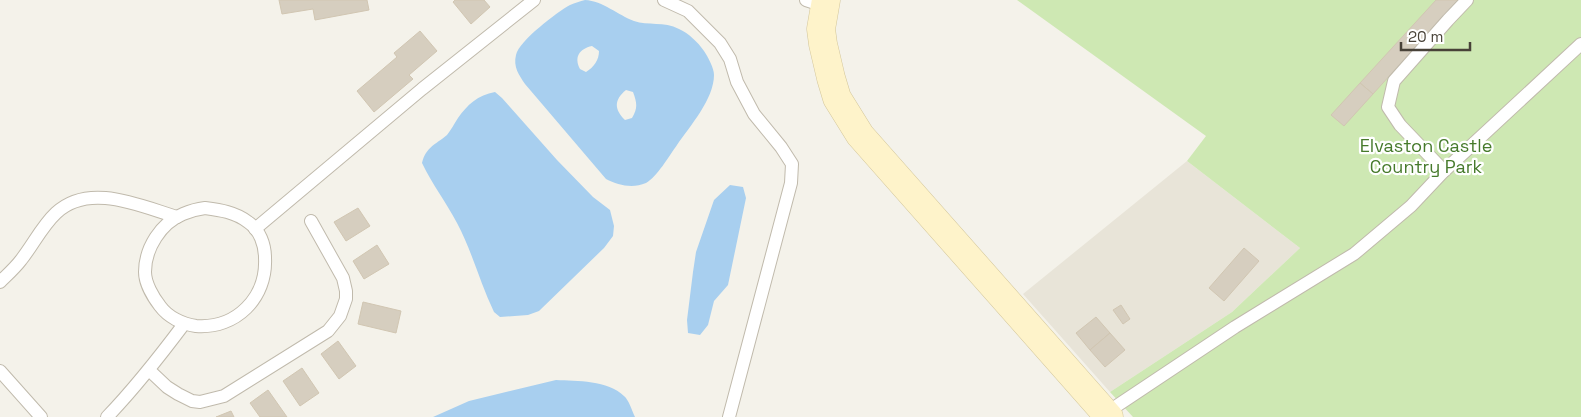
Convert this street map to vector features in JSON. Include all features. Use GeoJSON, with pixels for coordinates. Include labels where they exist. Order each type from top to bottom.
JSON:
{"type":"FeatureCollection","features":[{"type":"Feature","properties":{"kind":"main road"},"geometry":{"type":"LineString","coordinates":[[819,2],[823,44],[837,98],[860,135],[1107,415]]}},
{"type":"Feature","properties":{"kind":"lane"},"geometry":{"type":"LineString","coordinates":[[255,229],[422,89],[534,0]]}},
{"type":"Feature","properties":{"kind":"lane"},"geometry":{"type":"LineString","coordinates":[[664,0],[688,12],[720,42],[730,59],[737,82],[754,114],[781,147],[792,164],[791,183],[729,417]]}},
{"type":"Feature","properties":{"kind":"lane"},"geometry":{"type":"LineString","coordinates":[[1444,171],[1400,125],[1388,107],[1394,81],[1467,0]]}},
{"type":"Feature","properties":{"kind":"lane"},"geometry":{"type":"LineString","coordinates":[[1107,415],[1236,327],[1354,254],[1411,206],[1444,171],[1581,44]]}},
{"type":"Feature","properties":{"kind":"lane"},"geometry":{"type":"LineString","coordinates":[[0,282],[21,261],[55,213],[77,200],[88,198],[121,200],[177,217]]}},
{"type":"Feature","properties":{"kind":"lane"},"geometry":{"type":"LineString","coordinates":[[205,208],[220,210],[232,213],[248,222],[260,237],[265,250],[266,268],[264,280],[251,303],[242,312],[228,321],[204,326],[184,324],[164,312],[154,299],[145,272],[153,240],[170,221],[177,217],[181,214],[205,208]]}},
{"type":"Feature","properties":{"kind":"lane"},"geometry":{"type":"LineString","coordinates":[[149,370],[167,387],[178,394],[192,401],[200,402],[224,396],[328,331],[340,316],[346,299],[346,291],[343,278],[311,221]]}},
{"type":"Feature","properties":{"kind":"lane"},"geometry":{"type":"LineString","coordinates":[[107,417],[149,370],[184,324]]}},
{"type":"Feature","properties":{"kind":"lane"},"geometry":{"type":"LineString","coordinates":[[0,371],[41,417]]}},
{"type":"Feature","properties":{"kind":"shaded area"},"geometry":{"type":"Polygon","coordinates":[[[1187,161],[1300,248],[1232,312],[1110,392],[1023,294],[1187,161]]]}},
{"type":"Feature","properties":{"kind":"green space","name":"Elvaston Castle Country Park"},"geometry":{"type":"Polygon","coordinates":[[[1017,0],[1581,0],[1581,417],[1133,417],[1110,392],[1232,312],[1300,248],[1187,161],[1206,136],[1017,0]]]}},
{"type":"Feature","properties":{"kind":"water"},"geometry":{"type":"Polygon","coordinates":[[[585,0],[598,3],[634,21],[668,25],[682,31],[693,38],[702,48],[713,69],[713,84],[706,103],[659,171],[650,180],[641,185],[625,186],[606,179],[525,84],[516,67],[516,55],[531,35],[548,20],[570,5],[585,0]],[[592,46],[581,51],[578,57],[580,69],[586,72],[594,66],[598,57],[599,51],[592,46]],[[626,90],[619,97],[617,105],[619,112],[625,120],[632,118],[636,105],[633,92],[626,90]]]}},
{"type":"Feature","properties":{"kind":"water"},"geometry":{"type":"Polygon","coordinates":[[[495,92],[593,197],[610,210],[614,226],[613,236],[604,248],[539,311],[528,315],[500,317],[494,312],[472,256],[453,215],[422,163],[426,153],[447,135],[461,113],[469,105],[478,98],[495,92]]]}},
{"type":"Feature","properties":{"kind":"water"},"geometry":{"type":"Polygon","coordinates":[[[730,185],[743,187],[746,198],[728,285],[714,301],[708,325],[700,335],[688,333],[687,320],[696,252],[714,200],[730,185]]]}},
{"type":"Feature","properties":{"kind":"water"},"geometry":{"type":"Polygon","coordinates":[[[556,380],[592,382],[610,387],[626,398],[635,417],[433,417],[469,401],[556,380]]]}},
{"type":"Feature","properties":{"kind":"building"},"geometry":{"type":"Polygon","coordinates":[[[279,0],[367,0],[369,10],[315,20],[313,9],[282,14],[279,0]]]}},
{"type":"Feature","properties":{"kind":"building"},"geometry":{"type":"Polygon","coordinates":[[[455,0],[484,0],[490,7],[471,24],[453,2],[455,0]]]}},
{"type":"Feature","properties":{"kind":"building"},"geometry":{"type":"Polygon","coordinates":[[[1436,0],[1458,0],[1373,94],[1360,83],[1436,0]]]}},
{"type":"Feature","properties":{"kind":"building"},"geometry":{"type":"Polygon","coordinates":[[[420,31],[437,51],[409,75],[413,79],[374,112],[357,91],[397,57],[394,53],[420,31]]]}},
{"type":"Feature","properties":{"kind":"building"},"geometry":{"type":"Polygon","coordinates":[[[1360,83],[1373,94],[1344,126],[1331,115],[1360,83]]]}},
{"type":"Feature","properties":{"kind":"building"},"geometry":{"type":"Polygon","coordinates":[[[358,208],[370,226],[346,241],[334,222],[358,208]]]}},
{"type":"Feature","properties":{"kind":"building"},"geometry":{"type":"Polygon","coordinates":[[[377,245],[389,264],[364,279],[353,261],[377,245]]]}},
{"type":"Feature","properties":{"kind":"building"},"geometry":{"type":"Polygon","coordinates":[[[1244,248],[1259,261],[1224,301],[1209,288],[1244,248]]]}},
{"type":"Feature","properties":{"kind":"building"},"geometry":{"type":"Polygon","coordinates":[[[363,302],[401,311],[396,333],[358,324],[363,302]]]}},
{"type":"Feature","properties":{"kind":"building"},"geometry":{"type":"Polygon","coordinates":[[[1121,305],[1130,319],[1123,324],[1113,310],[1121,305]]]}},
{"type":"Feature","properties":{"kind":"building"},"geometry":{"type":"Polygon","coordinates":[[[1096,317],[1110,333],[1090,350],[1076,333],[1096,317]]]}},
{"type":"Feature","properties":{"kind":"building"},"geometry":{"type":"Polygon","coordinates":[[[1110,333],[1125,350],[1105,367],[1090,350],[1110,333]]]}},
{"type":"Feature","properties":{"kind":"building"},"geometry":{"type":"Polygon","coordinates":[[[338,341],[356,366],[339,379],[321,354],[338,341]]]}},
{"type":"Feature","properties":{"kind":"building"},"geometry":{"type":"Polygon","coordinates":[[[302,368],[319,393],[300,406],[283,381],[302,368]]]}},
{"type":"Feature","properties":{"kind":"building"},"geometry":{"type":"Polygon","coordinates":[[[268,390],[287,417],[260,417],[250,403],[268,390]]]}},
{"type":"Feature","properties":{"kind":"building"},"geometry":{"type":"Polygon","coordinates":[[[231,411],[234,417],[216,417],[231,411]]]}}]}
